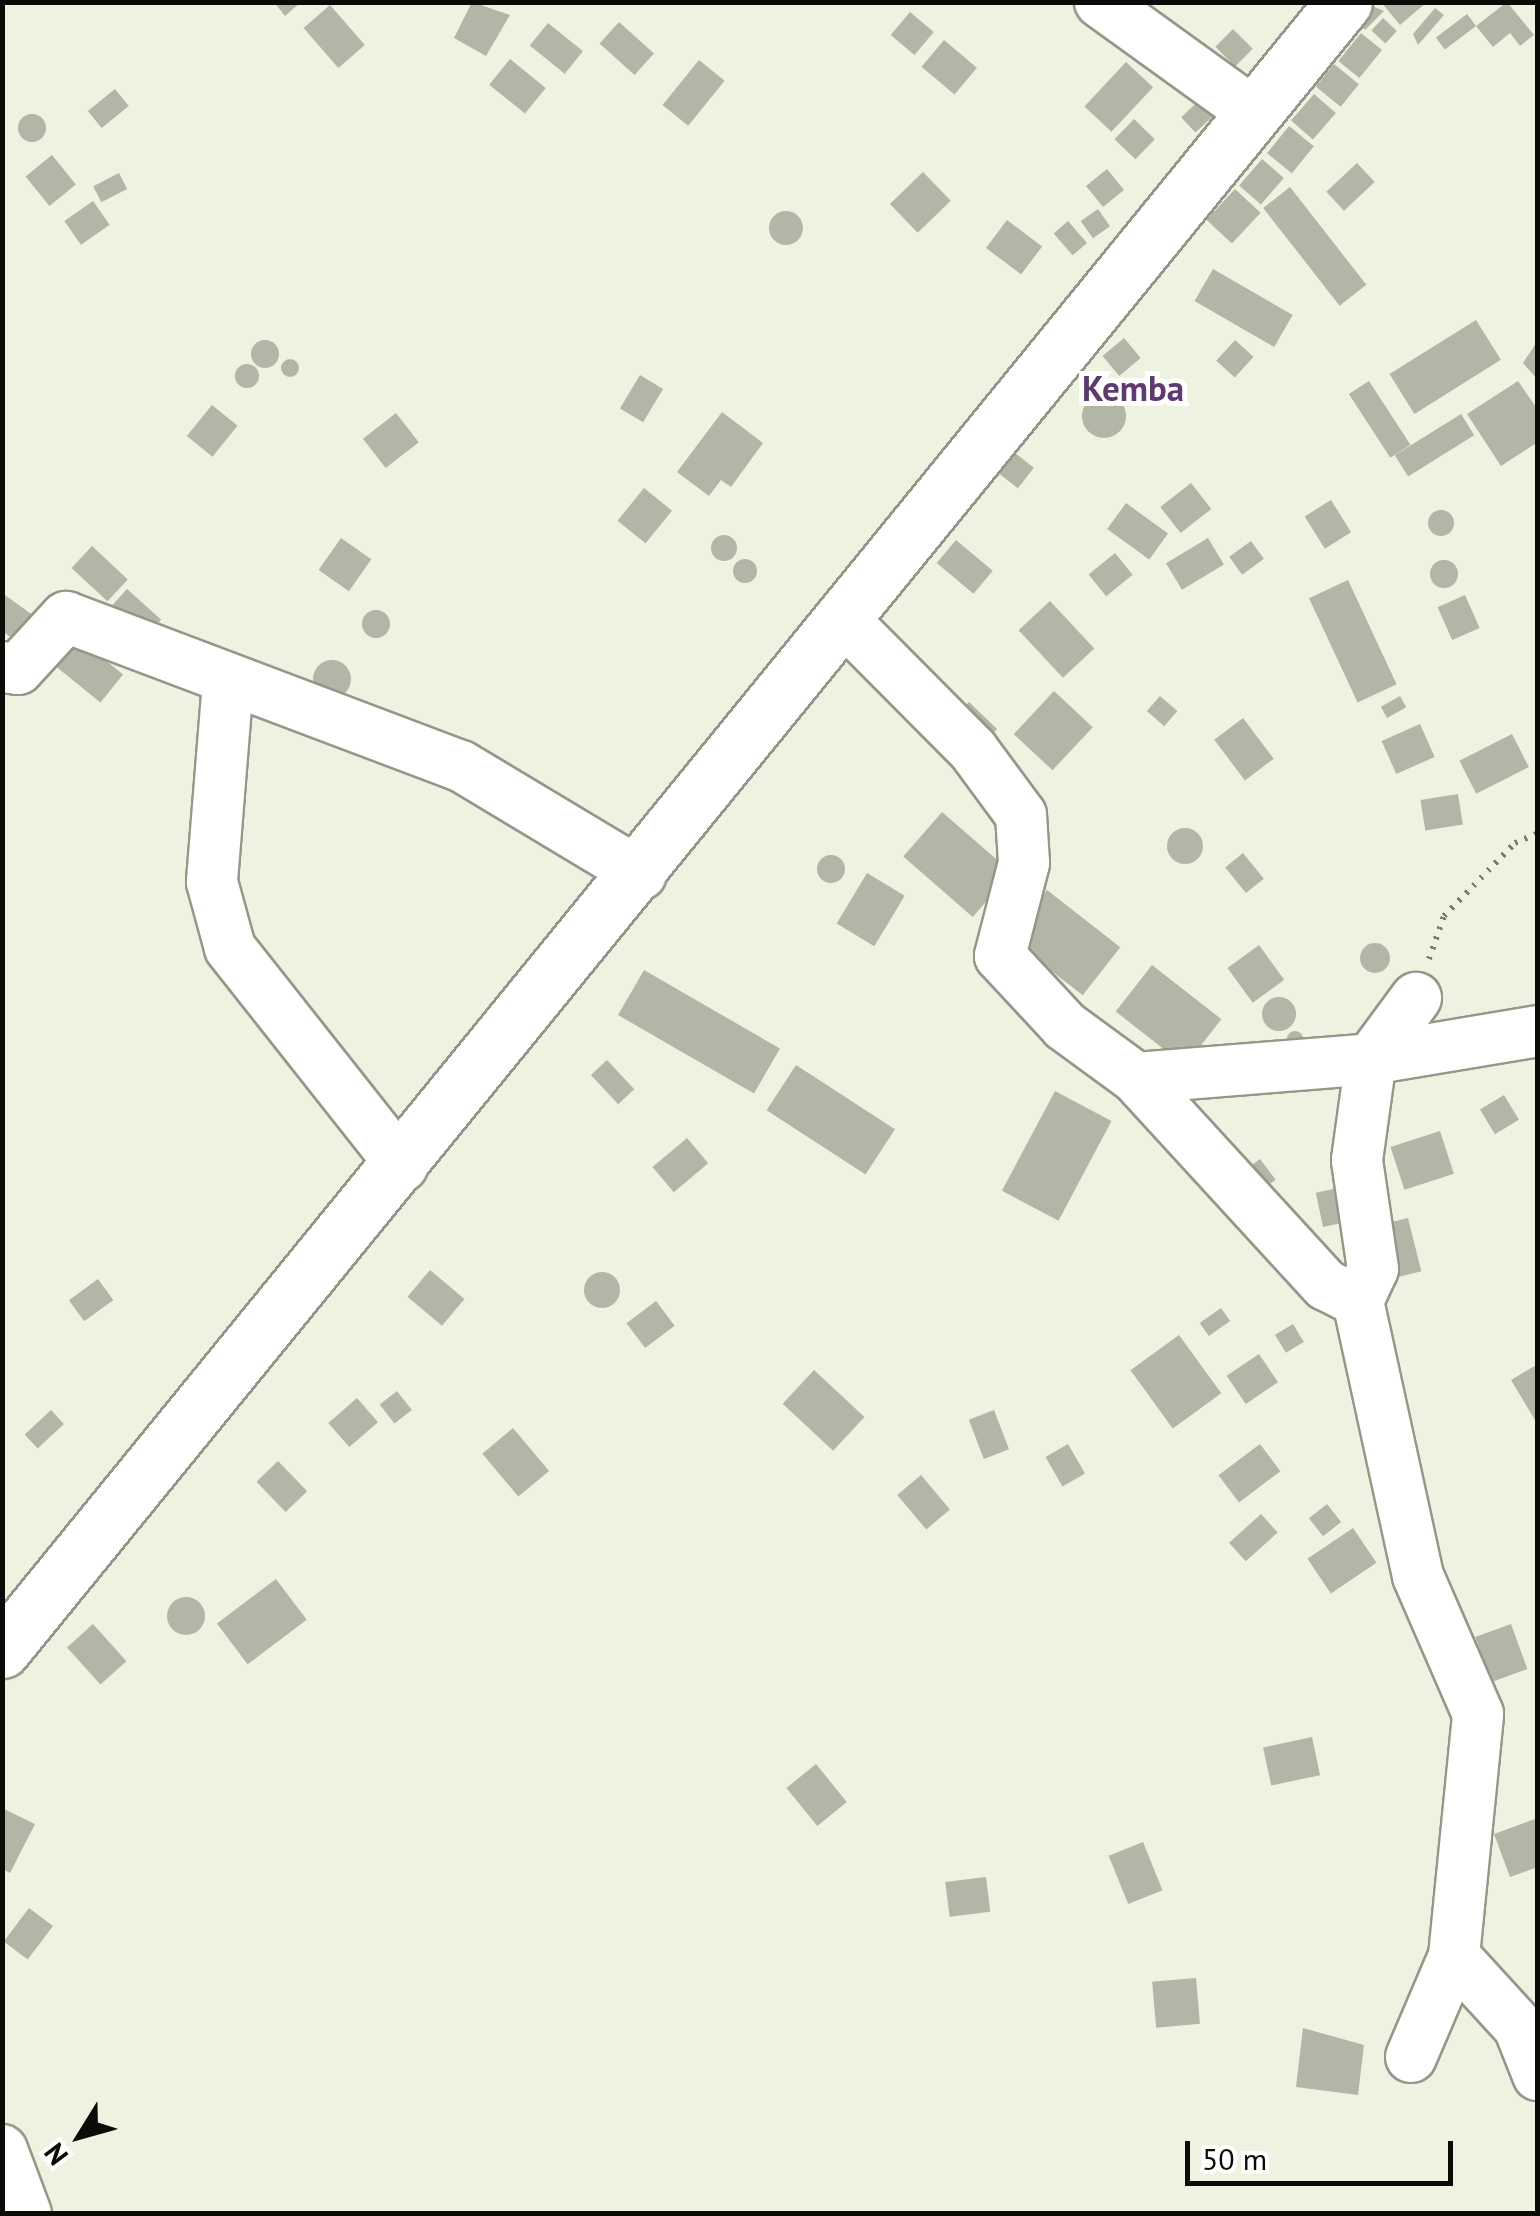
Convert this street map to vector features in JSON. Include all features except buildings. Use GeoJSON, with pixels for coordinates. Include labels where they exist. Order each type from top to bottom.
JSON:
{"type":"FeatureCollection","features":[{"type":"Feature","properties":{"kind":"main road"},"geometry":{"type":"LineString","coordinates":[[2,1650],[641,874],[841,617],[1344,2]]}},
{"type":"Feature","properties":{"kind":"street"},"geometry":{"type":"LineString","coordinates":[[1100,2],[1251,112]]}},
{"type":"Feature","properties":{"kind":"street"},"geometry":{"type":"LineString","coordinates":[[2,667],[18,669],[66,617],[228,682],[461,766],[641,874]]}},
{"type":"Feature","properties":{"kind":"street"},"geometry":{"type":"LineString","coordinates":[[841,617],[974,750],[1021,815],[1024,863],[1000,956],[1064,1026],[1136,1078],[1326,1286],[1358,1301]]}},
{"type":"Feature","properties":{"kind":"street"},"geometry":{"type":"LineString","coordinates":[[228,682],[212,882],[230,948],[402,1166]]}},
{"type":"Feature","properties":{"kind":"street"},"geometry":{"type":"LineString","coordinates":[[1411,2057],[1454,1956],[1478,1714],[1418,1576],[1358,1301],[1373,1269],[1357,1160],[1371,1059],[1416,998]]}},
{"type":"Feature","properties":{"kind":"street"},"geometry":{"type":"LineString","coordinates":[[1136,1078],[1371,1059],[1538,1031]]}},
{"type":"Feature","properties":{"kind":"street"},"geometry":{"type":"LineString","coordinates":[[1454,1956],[1519,2027],[1538,2075]]}},
{"type":"Feature","properties":{"kind":"street"},"geometry":{"type":"LineString","coordinates":[[2,2150],[26,2214]]}},
{"type":"Feature","properties":{"kind":"path"},"geometry":{"type":"LineString","coordinates":[[1416,998],[1444,916],[1515,843],[1538,833]]}},
{"type":"Feature","properties":{"kind":"district","name":"Kemba"},"geometry":{"type":"Point","coordinates":[1133,388]}}]}
